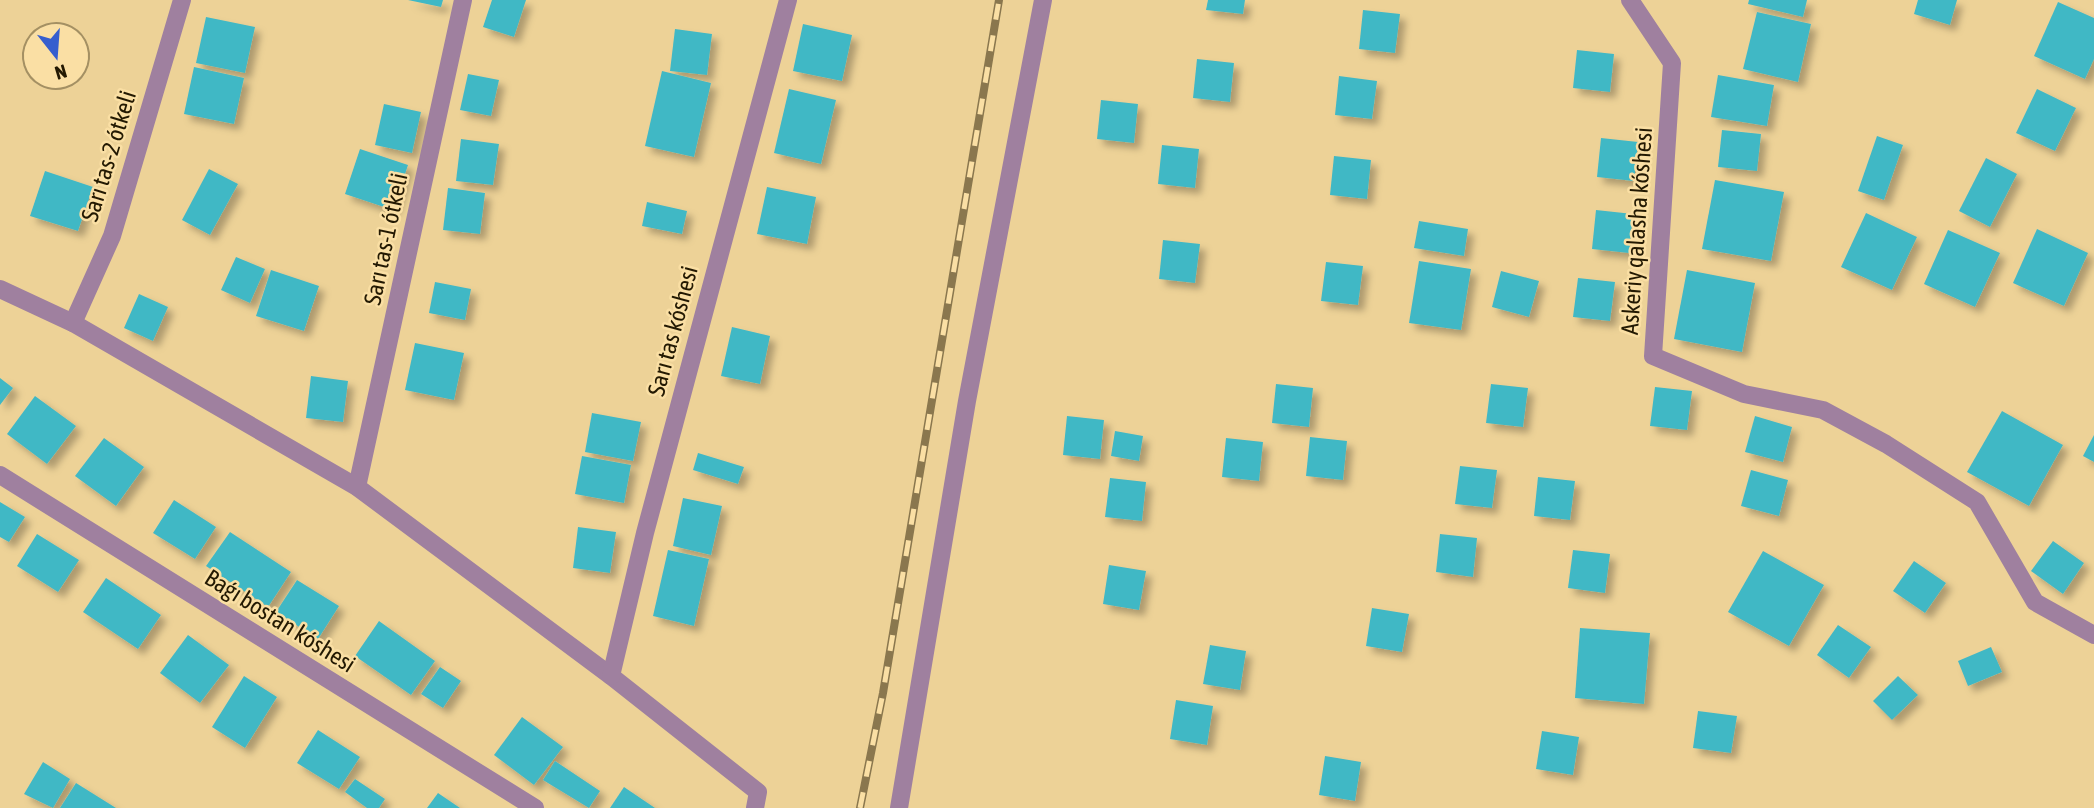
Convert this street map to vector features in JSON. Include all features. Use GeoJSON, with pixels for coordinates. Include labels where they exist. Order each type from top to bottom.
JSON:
{"type":"FeatureCollection","features":[{"type":"Feature","properties":{"kind":"street","name":"Sarı tas-2 ótkeli"},"geometry":{"type":"LineString","coordinates":[[73,323],[112,236],[182,0]]}},
{"type":"Feature","properties":{"kind":"street","name":"Sarı tas-1 ótkeli"},"geometry":{"type":"LineString","coordinates":[[357,488],[463,0]]}},
{"type":"Feature","properties":{"kind":"street","name":"Sarı tas kóshesi"},"geometry":{"type":"LineString","coordinates":[[611,676],[645,533],[788,0]]}},
{"type":"Feature","properties":{"kind":"street"},"geometry":{"type":"LineString","coordinates":[[899,808],[967,401],[1043,0]]}},
{"type":"Feature","properties":{"kind":"street","name":"Askeriy qalasha kóshesi"},"geometry":{"type":"LineString","coordinates":[[1630,0],[1672,62],[1653,356],[1744,394],[1823,410],[1886,444],[1977,502],[2035,602],[2094,635]]}},
{"type":"Feature","properties":{"kind":"street"},"geometry":{"type":"LineString","coordinates":[[0,289],[73,323],[357,488],[611,676],[758,792],[755,808]]}},
{"type":"Feature","properties":{"kind":"street","name":"Baǵı bostan kóshesi"},"geometry":{"type":"LineString","coordinates":[[0,475],[535,808]]}},
{"type":"Feature","properties":{"kind":"building"},"geometry":{"type":"Polygon","coordinates":[[[408,0],[443,0],[441,7],[408,0]]]}},
{"type":"Feature","properties":{"kind":"building"},"geometry":{"type":"Polygon","coordinates":[[[492,0],[526,0],[514,37],[483,27],[492,0]]]}},
{"type":"Feature","properties":{"kind":"building"},"geometry":{"type":"Polygon","coordinates":[[[1208,0],[1245,0],[1243,14],[1206,10],[1208,0]]]}},
{"type":"Feature","properties":{"kind":"building"},"geometry":{"type":"Polygon","coordinates":[[[1749,0],[1807,0],[1803,17],[1748,4],[1749,0]]]}},
{"type":"Feature","properties":{"kind":"building"},"geometry":{"type":"Polygon","coordinates":[[[1918,0],[1957,0],[1950,25],[1914,14],[1918,0]]]}},
{"type":"Feature","properties":{"kind":"building"},"geometry":{"type":"Polygon","coordinates":[[[2058,2],[2094,18],[2094,59],[2085,79],[2034,56],[2058,2]]]}},
{"type":"Feature","properties":{"kind":"building"},"geometry":{"type":"Polygon","coordinates":[[[1363,10],[1400,14],[1395,53],[1359,49],[1363,10]]]}},
{"type":"Feature","properties":{"kind":"building"},"geometry":{"type":"Polygon","coordinates":[[[1757,12],[1811,24],[1798,82],[1743,69],[1757,12]]]}},
{"type":"Feature","properties":{"kind":"building"},"geometry":{"type":"Polygon","coordinates":[[[206,17],[255,27],[245,73],[196,63],[206,17]]]}},
{"type":"Feature","properties":{"kind":"building"},"geometry":{"type":"Polygon","coordinates":[[[803,24],[852,35],[842,81],[793,71],[803,24]]]}},
{"type":"Feature","properties":{"kind":"building"},"geometry":{"type":"Polygon","coordinates":[[[675,29],[712,34],[707,75],[670,71],[675,29]]]}},
{"type":"Feature","properties":{"kind":"building"},"geometry":{"type":"Polygon","coordinates":[[[1577,50],[1614,54],[1610,92],[1573,88],[1577,50]]]}},
{"type":"Feature","properties":{"kind":"building"},"geometry":{"type":"Polygon","coordinates":[[[1197,59],[1234,63],[1230,102],[1193,98],[1197,59]]]}},
{"type":"Feature","properties":{"kind":"building"},"geometry":{"type":"Polygon","coordinates":[[[194,67],[244,78],[234,124],[184,114],[194,67]]]}},
{"type":"Feature","properties":{"kind":"building"},"geometry":{"type":"Polygon","coordinates":[[[662,71],[711,83],[694,157],[645,146],[662,71]]]}},
{"type":"Feature","properties":{"kind":"building"},"geometry":{"type":"Polygon","coordinates":[[[468,74],[499,80],[491,116],[460,110],[468,74]]]}},
{"type":"Feature","properties":{"kind":"building"},"geometry":{"type":"Polygon","coordinates":[[[1718,75],[1774,85],[1767,126],[1711,117],[1718,75]]]}},
{"type":"Feature","properties":{"kind":"building"},"geometry":{"type":"Polygon","coordinates":[[[1339,76],[1377,81],[1372,119],[1335,115],[1339,76]]]}},
{"type":"Feature","properties":{"kind":"building"},"geometry":{"type":"Polygon","coordinates":[[[789,89],[836,100],[821,164],[774,153],[789,89]]]}},
{"type":"Feature","properties":{"kind":"building"},"geometry":{"type":"Polygon","coordinates":[[[2037,89],[2076,108],[2055,151],[2016,133],[2037,89]]]}},
{"type":"Feature","properties":{"kind":"building"},"geometry":{"type":"Polygon","coordinates":[[[1101,100],[1138,104],[1134,143],[1097,139],[1101,100]]]}},
{"type":"Feature","properties":{"kind":"building"},"geometry":{"type":"Polygon","coordinates":[[[384,104],[421,112],[412,153],[375,145],[384,104]]]}},
{"type":"Feature","properties":{"kind":"building"},"geometry":{"type":"Polygon","coordinates":[[[1722,130],[1761,134],[1757,171],[1718,167],[1722,130]]]}},
{"type":"Feature","properties":{"kind":"building"},"geometry":{"type":"Polygon","coordinates":[[[1877,136],[1903,145],[1884,200],[1858,191],[1877,136]]]}},
{"type":"Feature","properties":{"kind":"building"},"geometry":{"type":"Polygon","coordinates":[[[1601,138],[1638,142],[1634,181],[1597,177],[1601,138]]]}},
{"type":"Feature","properties":{"kind":"building"},"geometry":{"type":"Polygon","coordinates":[[[461,139],[499,144],[493,185],[456,181],[461,139]]]}},
{"type":"Feature","properties":{"kind":"building"},"geometry":{"type":"Polygon","coordinates":[[[1162,145],[1199,149],[1195,188],[1158,184],[1162,145]]]}},
{"type":"Feature","properties":{"kind":"building"},"geometry":{"type":"Polygon","coordinates":[[[360,149],[408,165],[393,210],[345,194],[360,149]]]}},
{"type":"Feature","properties":{"kind":"building"},"geometry":{"type":"Polygon","coordinates":[[[1334,156],[1371,160],[1367,199],[1330,195],[1334,156]]]}},
{"type":"Feature","properties":{"kind":"building"},"geometry":{"type":"Polygon","coordinates":[[[1986,158],[2017,174],[1990,227],[1959,211],[1986,158]]]}},
{"type":"Feature","properties":{"kind":"building"},"geometry":{"type":"Polygon","coordinates":[[[209,169],[238,184],[210,235],[182,220],[209,169]]]}},
{"type":"Feature","properties":{"kind":"building"},"geometry":{"type":"Polygon","coordinates":[[[45,171],[93,187],[78,231],[30,216],[45,171]]]}},
{"type":"Feature","properties":{"kind":"building"},"geometry":{"type":"Polygon","coordinates":[[[1715,180],[1784,192],[1771,261],[1702,249],[1715,180]]]}},
{"type":"Feature","properties":{"kind":"building"},"geometry":{"type":"Polygon","coordinates":[[[767,187],[816,197],[807,244],[757,234],[767,187]]]}},
{"type":"Feature","properties":{"kind":"building"},"geometry":{"type":"Polygon","coordinates":[[[448,188],[485,193],[480,234],[443,230],[448,188]]]}},
{"type":"Feature","properties":{"kind":"building"},"geometry":{"type":"Polygon","coordinates":[[[647,202],[687,211],[682,234],[642,226],[647,202]]]}},
{"type":"Feature","properties":{"kind":"building"},"geometry":{"type":"Polygon","coordinates":[[[1596,210],[1633,214],[1629,253],[1592,249],[1596,210]]]}},
{"type":"Feature","properties":{"kind":"building"},"geometry":{"type":"Polygon","coordinates":[[[1866,213],[1917,237],[1892,290],[1841,267],[1866,213]]]}},
{"type":"Feature","properties":{"kind":"building"},"geometry":{"type":"Polygon","coordinates":[[[1419,221],[1468,229],[1464,256],[1414,248],[1419,221]]]}},
{"type":"Feature","properties":{"kind":"building"},"geometry":{"type":"Polygon","coordinates":[[[2037,229],[2088,253],[2064,306],[2013,283],[2037,229]]]}},
{"type":"Feature","properties":{"kind":"building"},"geometry":{"type":"Polygon","coordinates":[[[1948,230],[2000,253],[1975,307],[1924,284],[1948,230]]]}},
{"type":"Feature","properties":{"kind":"building"},"geometry":{"type":"Polygon","coordinates":[[[1163,240],[1200,244],[1195,283],[1159,279],[1163,240]]]}},
{"type":"Feature","properties":{"kind":"building"},"geometry":{"type":"Polygon","coordinates":[[[236,257],[265,269],[250,303],[221,290],[236,257]]]}},
{"type":"Feature","properties":{"kind":"building"},"geometry":{"type":"Polygon","coordinates":[[[1419,261],[1471,269],[1461,330],[1409,323],[1419,261]]]}},
{"type":"Feature","properties":{"kind":"building"},"geometry":{"type":"Polygon","coordinates":[[[1326,262],[1363,266],[1358,305],[1321,301],[1326,262]]]}},
{"type":"Feature","properties":{"kind":"building"},"geometry":{"type":"Polygon","coordinates":[[[271,270],[319,286],[304,331],[256,316],[271,270]]]}},
{"type":"Feature","properties":{"kind":"building"},"geometry":{"type":"Polygon","coordinates":[[[1687,270],[1755,283],[1742,352],[1674,339],[1687,270]]]}},
{"type":"Feature","properties":{"kind":"building"},"geometry":{"type":"Polygon","coordinates":[[[1501,271],[1539,281],[1529,317],[1492,307],[1501,271]]]}},
{"type":"Feature","properties":{"kind":"building"},"geometry":{"type":"Polygon","coordinates":[[[1578,278],[1615,282],[1610,321],[1573,317],[1578,278]]]}},
{"type":"Feature","properties":{"kind":"building"},"geometry":{"type":"Polygon","coordinates":[[[435,282],[471,289],[465,320],[429,313],[435,282]]]}},
{"type":"Feature","properties":{"kind":"building"},"geometry":{"type":"Polygon","coordinates":[[[139,294],[168,307],[153,341],[124,328],[139,294]]]}},
{"type":"Feature","properties":{"kind":"building"},"geometry":{"type":"Polygon","coordinates":[[[732,327],[770,336],[760,384],[721,376],[732,327]]]}},
{"type":"Feature","properties":{"kind":"building"},"geometry":{"type":"Polygon","coordinates":[[[415,343],[464,353],[454,400],[405,390],[415,343]]]}},
{"type":"Feature","properties":{"kind":"building"},"geometry":{"type":"Polygon","coordinates":[[[311,376],[348,381],[343,422],[306,418],[311,376]]]}},
{"type":"Feature","properties":{"kind":"building"},"geometry":{"type":"Polygon","coordinates":[[[0,378],[13,388],[0,405],[0,378]]]}},
{"type":"Feature","properties":{"kind":"building"},"geometry":{"type":"Polygon","coordinates":[[[1276,384],[1313,388],[1309,427],[1272,423],[1276,384]]]}},
{"type":"Feature","properties":{"kind":"building"},"geometry":{"type":"Polygon","coordinates":[[[1491,384],[1528,388],[1523,427],[1486,423],[1491,384]]]}},
{"type":"Feature","properties":{"kind":"building"},"geometry":{"type":"Polygon","coordinates":[[[1655,387],[1692,391],[1687,430],[1650,426],[1655,387]]]}},
{"type":"Feature","properties":{"kind":"building"},"geometry":{"type":"Polygon","coordinates":[[[35,396],[76,426],[47,464],[7,434],[35,396]]]}},
{"type":"Feature","properties":{"kind":"building"},"geometry":{"type":"Polygon","coordinates":[[[2002,411],[2063,445],[2029,506],[1967,472],[2002,411]]]}},
{"type":"Feature","properties":{"kind":"building"},"geometry":{"type":"Polygon","coordinates":[[[592,413],[641,422],[633,461],[585,452],[592,413]]]}},
{"type":"Feature","properties":{"kind":"building"},"geometry":{"type":"Polygon","coordinates":[[[1067,416],[1104,420],[1100,459],[1063,455],[1067,416]]]}},
{"type":"Feature","properties":{"kind":"building"},"geometry":{"type":"Polygon","coordinates":[[[1755,416],[1792,427],[1783,462],[1745,452],[1755,416]]]}},
{"type":"Feature","properties":{"kind":"building"},"geometry":{"type":"Polygon","coordinates":[[[1115,431],[1143,436],[1139,461],[1111,456],[1115,431]]]}},
{"type":"Feature","properties":{"kind":"building"},"geometry":{"type":"Polygon","coordinates":[[[2094,435],[2094,462],[2083,456],[2094,435]]]}},
{"type":"Feature","properties":{"kind":"building"},"geometry":{"type":"Polygon","coordinates":[[[1310,437],[1347,441],[1343,480],[1306,476],[1310,437]]]}},
{"type":"Feature","properties":{"kind":"building"},"geometry":{"type":"Polygon","coordinates":[[[104,438],[144,467],[116,506],[75,476],[104,438]]]}},
{"type":"Feature","properties":{"kind":"building"},"geometry":{"type":"Polygon","coordinates":[[[1226,438],[1263,442],[1259,481],[1222,477],[1226,438]]]}},
{"type":"Feature","properties":{"kind":"building"},"geometry":{"type":"Polygon","coordinates":[[[698,453],[744,467],[738,484],[693,470],[698,453]]]}},
{"type":"Feature","properties":{"kind":"building"},"geometry":{"type":"Polygon","coordinates":[[[582,456],[631,465],[624,503],[575,494],[582,456]]]}},
{"type":"Feature","properties":{"kind":"building"},"geometry":{"type":"Polygon","coordinates":[[[1460,466],[1497,470],[1492,508],[1455,504],[1460,466]]]}},
{"type":"Feature","properties":{"kind":"building"},"geometry":{"type":"Polygon","coordinates":[[[1751,470],[1788,480],[1779,516],[1741,506],[1751,470]]]}},
{"type":"Feature","properties":{"kind":"building"},"geometry":{"type":"Polygon","coordinates":[[[1538,477],[1575,481],[1570,520],[1534,516],[1538,477]]]}},
{"type":"Feature","properties":{"kind":"building"},"geometry":{"type":"Polygon","coordinates":[[[1110,478],[1146,482],[1142,521],[1105,517],[1110,478]]]}},
{"type":"Feature","properties":{"kind":"building"},"geometry":{"type":"Polygon","coordinates":[[[683,498],[722,506],[711,555],[673,546],[683,498]]]}},
{"type":"Feature","properties":{"kind":"building"},"geometry":{"type":"Polygon","coordinates":[[[174,500],[216,527],[195,559],[153,533],[174,500]]]}},
{"type":"Feature","properties":{"kind":"building"},"geometry":{"type":"Polygon","coordinates":[[[0,502],[25,517],[9,542],[0,537],[0,502]]]}},
{"type":"Feature","properties":{"kind":"building"},"geometry":{"type":"Polygon","coordinates":[[[578,527],[616,532],[610,573],[573,568],[578,527]]]}},
{"type":"Feature","properties":{"kind":"building"},"geometry":{"type":"Polygon","coordinates":[[[230,532],[291,572],[268,607],[206,566],[230,532]]]}},
{"type":"Feature","properties":{"kind":"building"},"geometry":{"type":"Polygon","coordinates":[[[37,534],[79,560],[58,592],[17,566],[37,534]]]}},
{"type":"Feature","properties":{"kind":"building"},"geometry":{"type":"Polygon","coordinates":[[[1440,534],[1477,538],[1473,577],[1436,572],[1440,534]]]}},
{"type":"Feature","properties":{"kind":"building"},"geometry":{"type":"Polygon","coordinates":[[[2053,541],[2084,563],[2063,594],[2031,571],[2053,541]]]}},
{"type":"Feature","properties":{"kind":"building"},"geometry":{"type":"Polygon","coordinates":[[[668,550],[709,559],[694,626],[653,616],[668,550]]]}},
{"type":"Feature","properties":{"kind":"building"},"geometry":{"type":"Polygon","coordinates":[[[1573,550],[1610,554],[1605,593],[1568,588],[1573,550]]]}},
{"type":"Feature","properties":{"kind":"building"},"geometry":{"type":"Polygon","coordinates":[[[1763,551],[1824,585],[1789,646],[1728,612],[1763,551]]]}},
{"type":"Feature","properties":{"kind":"building"},"geometry":{"type":"Polygon","coordinates":[[[1914,561],[1946,583],[1925,613],[1893,591],[1914,561]]]}},
{"type":"Feature","properties":{"kind":"building"},"geometry":{"type":"Polygon","coordinates":[[[1109,565],[1146,571],[1139,610],[1103,604],[1109,565]]]}},
{"type":"Feature","properties":{"kind":"building"},"geometry":{"type":"Polygon","coordinates":[[[106,578],[161,615],[138,649],[83,612],[106,578]]]}},
{"type":"Feature","properties":{"kind":"building"},"geometry":{"type":"Polygon","coordinates":[[[297,580],[339,606],[318,639],[276,612],[297,580]]]}},
{"type":"Feature","properties":{"kind":"building"},"geometry":{"type":"Polygon","coordinates":[[[1372,608],[1409,614],[1402,652],[1366,646],[1372,608]]]}},
{"type":"Feature","properties":{"kind":"building"},"geometry":{"type":"Polygon","coordinates":[[[379,621],[435,661],[411,695],[355,656],[379,621]]]}},
{"type":"Feature","properties":{"kind":"building"},"geometry":{"type":"Polygon","coordinates":[[[1838,625],[1871,647],[1849,678],[1817,655],[1838,625]]]}},
{"type":"Feature","properties":{"kind":"building"},"geometry":{"type":"Polygon","coordinates":[[[1580,628],[1650,633],[1644,704],[1575,698],[1580,628]]]}},
{"type":"Feature","properties":{"kind":"building"},"geometry":{"type":"Polygon","coordinates":[[[188,635],[229,665],[200,703],[160,673],[188,635]]]}},
{"type":"Feature","properties":{"kind":"building"},"geometry":{"type":"Polygon","coordinates":[[[1210,645],[1246,651],[1240,690],[1203,684],[1210,645]]]}},
{"type":"Feature","properties":{"kind":"building"},"geometry":{"type":"Polygon","coordinates":[[[1991,647],[2002,672],[1968,686],[1958,661],[1991,647]]]}},
{"type":"Feature","properties":{"kind":"building"},"geometry":{"type":"Polygon","coordinates":[[[440,667],[461,681],[443,708],[421,694],[440,667]]]}},
{"type":"Feature","properties":{"kind":"building"},"geometry":{"type":"Polygon","coordinates":[[[244,676],[277,697],[245,748],[212,727],[244,676]]]}},
{"type":"Feature","properties":{"kind":"building"},"geometry":{"type":"Polygon","coordinates":[[[1898,676],[1918,695],[1892,720],[1873,701],[1898,676]]]}},
{"type":"Feature","properties":{"kind":"building"},"geometry":{"type":"Polygon","coordinates":[[[1176,700],[1213,706],[1207,745],[1170,739],[1176,700]]]}},
{"type":"Feature","properties":{"kind":"building"},"geometry":{"type":"Polygon","coordinates":[[[1698,711],[1737,716],[1731,753],[1693,748],[1698,711]]]}},
{"type":"Feature","properties":{"kind":"building"},"geometry":{"type":"Polygon","coordinates":[[[522,717],[563,747],[534,785],[494,755],[522,717]]]}},
{"type":"Feature","properties":{"kind":"building"},"geometry":{"type":"Polygon","coordinates":[[[318,730],[360,757],[339,789],[297,763],[318,730]]]}},
{"type":"Feature","properties":{"kind":"building"},"geometry":{"type":"Polygon","coordinates":[[[1542,731],[1579,737],[1573,775],[1536,769],[1542,731]]]}},
{"type":"Feature","properties":{"kind":"building"},"geometry":{"type":"Polygon","coordinates":[[[1325,756],[1361,762],[1355,801],[1319,795],[1325,756]]]}},
{"type":"Feature","properties":{"kind":"building"},"geometry":{"type":"Polygon","coordinates":[[[555,761],[600,791],[589,808],[543,780],[555,761]]]}},
{"type":"Feature","properties":{"kind":"building"},"geometry":{"type":"Polygon","coordinates":[[[43,762],[70,779],[53,808],[24,794],[43,762]]]}},
{"type":"Feature","properties":{"kind":"building"},"geometry":{"type":"Polygon","coordinates":[[[355,779],[385,799],[379,808],[367,808],[345,792],[355,779]]]}},
{"type":"Feature","properties":{"kind":"building"},"geometry":{"type":"Polygon","coordinates":[[[76,783],[116,808],[60,808],[76,783]]]}},
{"type":"Feature","properties":{"kind":"building"},"geometry":{"type":"Polygon","coordinates":[[[624,787],[655,808],[610,808],[624,787]]]}},
{"type":"Feature","properties":{"kind":"building"},"geometry":{"type":"Polygon","coordinates":[[[438,793],[460,808],[427,808],[438,793]]]}},
{"type":"Feature","properties":{"kind":"railway"},"geometry":{"type":"LineString","coordinates":[[860,808],[883,693],[999,0]]}}]}
